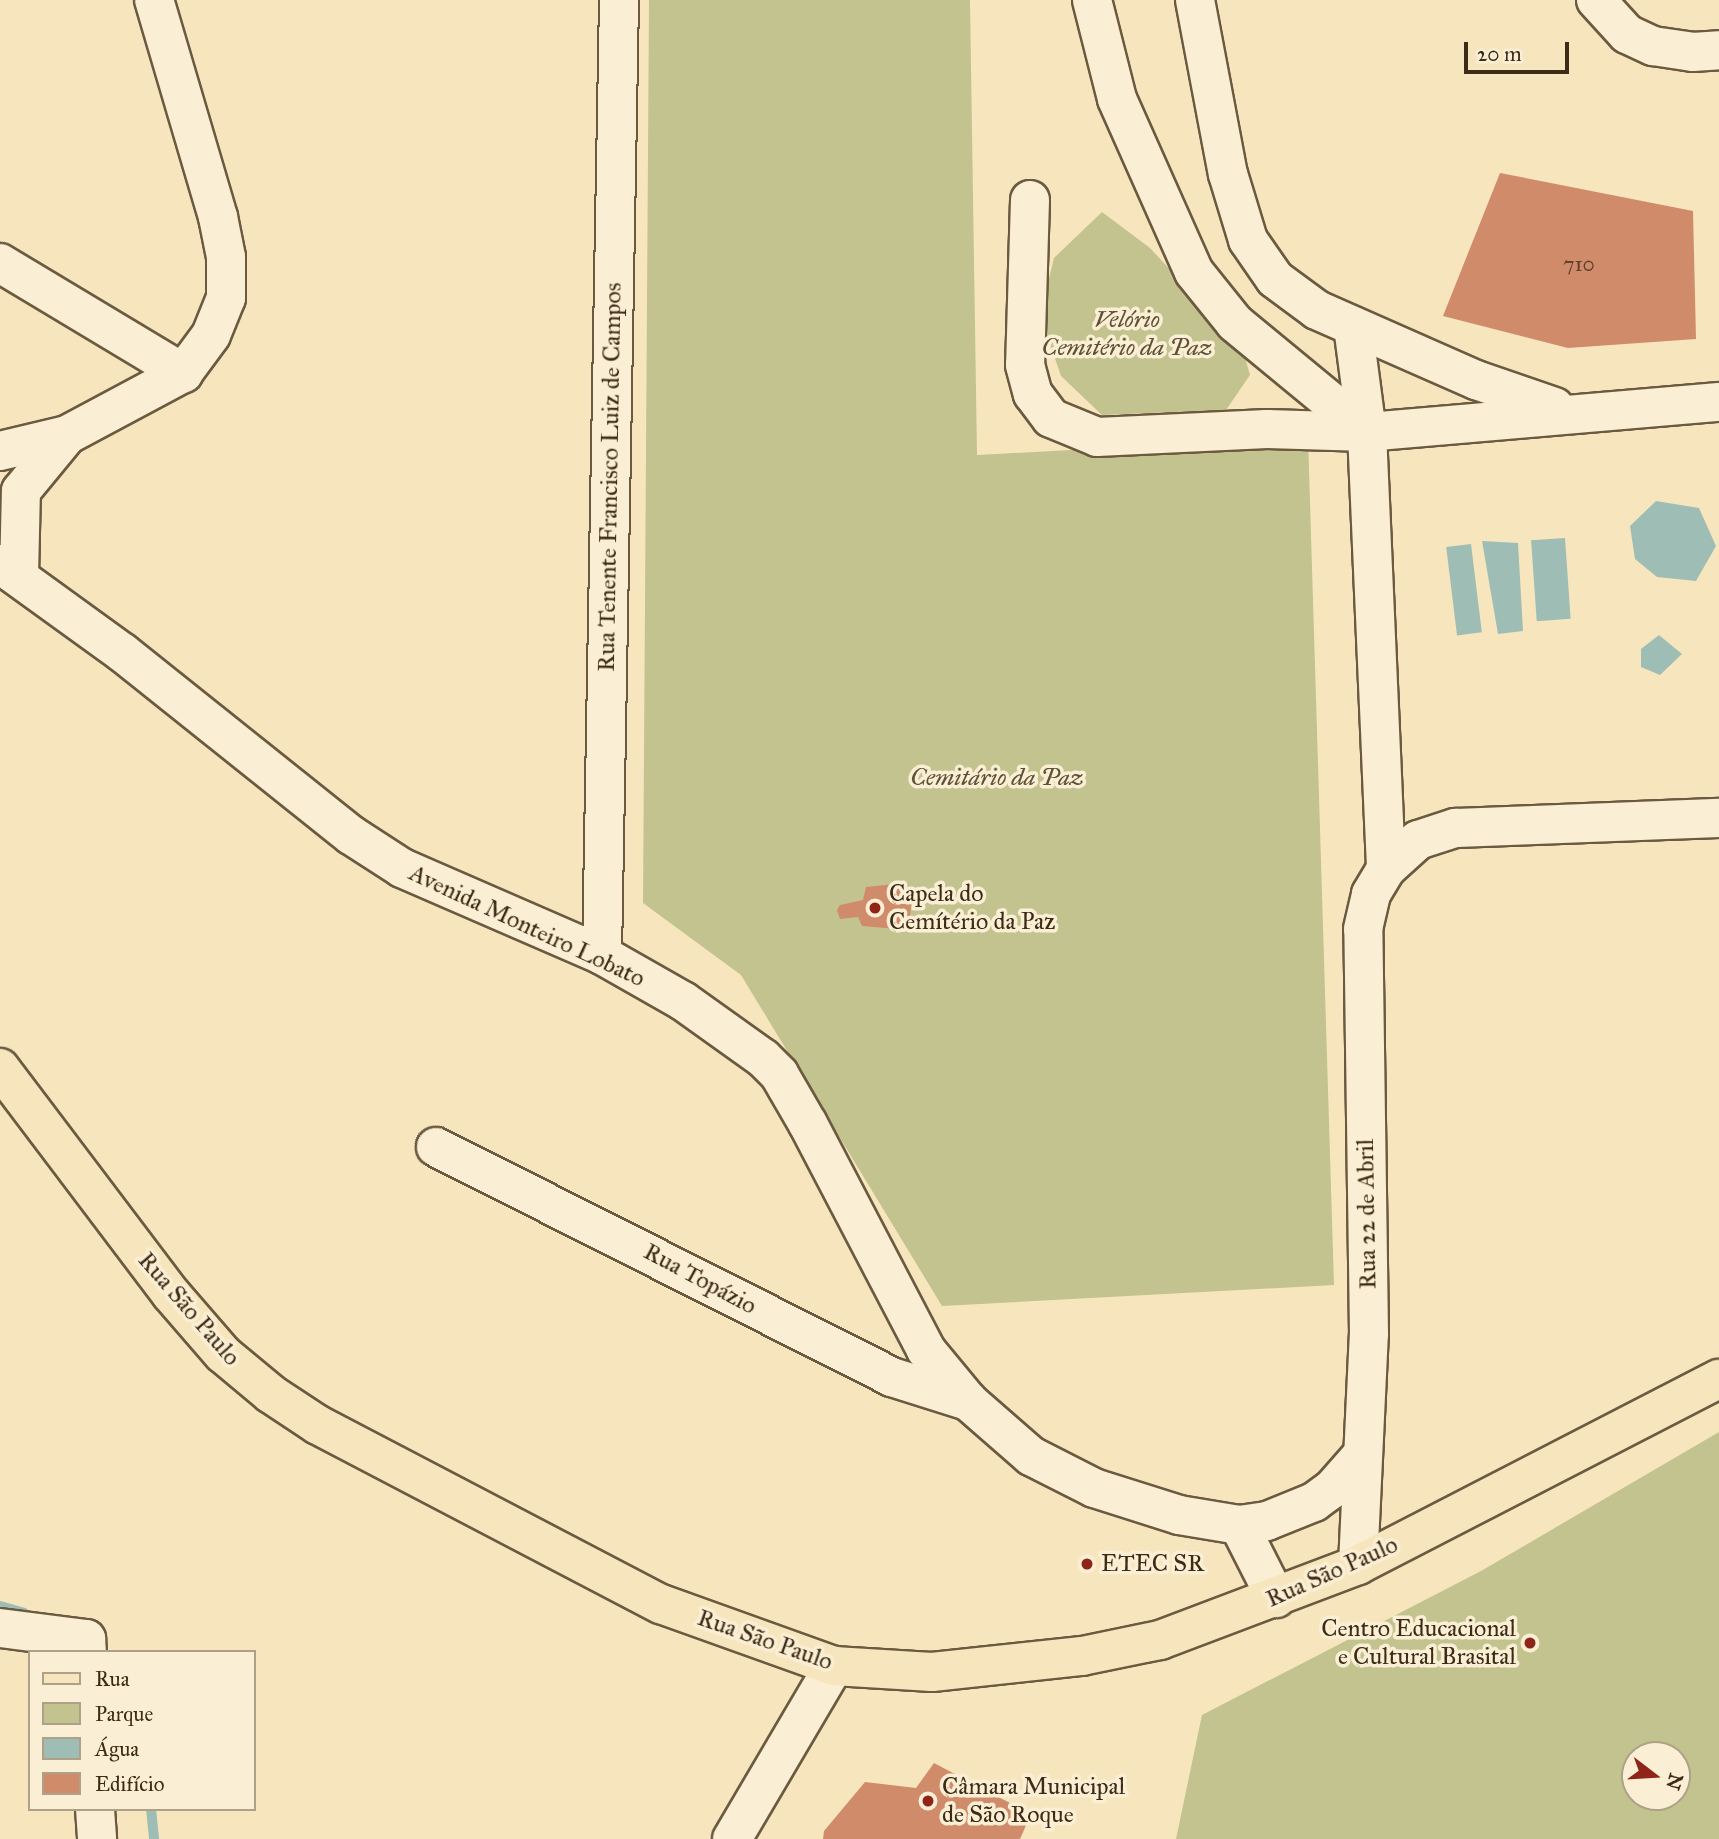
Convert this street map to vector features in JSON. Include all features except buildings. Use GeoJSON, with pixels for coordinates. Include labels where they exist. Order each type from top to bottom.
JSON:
{"type":"FeatureCollection","features":[{"type":"Feature","properties":{"kind":"main road","name":"Rua São Paulo"},"geometry":{"type":"LineString","coordinates":[[0,1068],[171,1294],[223,1354],[271,1394],[318,1425],[661,1604],[834,1665],[932,1672],[1082,1656],[1160,1640],[1358,1565],[1719,1379]]}},
{"type":"Feature","properties":{"kind":"street"},"geometry":{"type":"LineString","coordinates":[[0,451],[67,435],[183,373],[211,335],[226,298],[226,257],[154,0]]}},
{"type":"Feature","properties":{"kind":"street","name":"Rua Tenente Francisco Luiz de Campos"},"geometry":{"type":"LineString","coordinates":[[602,955],[620,0]]}},
{"type":"Feature","properties":{"kind":"street"},"geometry":{"type":"LineString","coordinates":[[1092,0],[1117,99],[1194,272],[1235,323],[1367,432]]}},
{"type":"Feature","properties":{"kind":"street"},"geometry":{"type":"LineString","coordinates":[[1195,0],[1228,174],[1248,240],[1275,279],[1317,310],[1488,385],[1574,412]]}},
{"type":"Feature","properties":{"kind":"street"},"geometry":{"type":"LineString","coordinates":[[1595,0],[1627,34],[1653,46],[1693,52],[1719,50]]}},
{"type":"Feature","properties":{"kind":"street"},"geometry":{"type":"LineString","coordinates":[[1030,200],[1024,365],[1033,394],[1051,418],[1097,437],[1267,429],[1367,432],[1574,412],[1719,402]]}},
{"type":"Feature","properties":{"kind":"street"},"geometry":{"type":"LineString","coordinates":[[0,263],[183,373]]}},
{"type":"Feature","properties":{"kind":"street"},"geometry":{"type":"LineString","coordinates":[[1353,326],[1367,432],[1386,869]]}},
{"type":"Feature","properties":{"kind":"street"},"geometry":{"type":"LineString","coordinates":[[10,570],[21,491],[67,435]]}},
{"type":"Feature","properties":{"kind":"street","name":"Avenida Monteiro Lobato"},"geometry":{"type":"LineString","coordinates":[[10,570],[351,835],[402,869],[602,955],[733,1034],[779,1074],[898,1303],[926,1350],[968,1401],[1031,1456],[1094,1488],[1179,1515],[1239,1525]]}},
{"type":"Feature","properties":{"kind":"street"},"geometry":{"type":"LineString","coordinates":[[1386,869],[1418,840],[1456,828],[1719,818]]}},
{"type":"Feature","properties":{"kind":"street","name":"Rua 22 de Abril"},"geometry":{"type":"LineString","coordinates":[[1358,1565],[1361,1455],[1369,1334],[1363,929],[1371,894],[1386,869]]}},
{"type":"Feature","properties":{"kind":"street","name":"Rua Topázio"},"geometry":{"type":"LineString","coordinates":[[436,1147],[881,1372],[968,1401]]}},
{"type":"Feature","properties":{"kind":"street"},"geometry":{"type":"LineString","coordinates":[[1276,1598],[1239,1525],[1267,1521],[1314,1502],[1361,1455]]}},
{"type":"Feature","properties":{"kind":"street"},"geometry":{"type":"LineString","coordinates":[[0,1628],[86,1639],[86,1650]]}},
{"type":"Feature","properties":{"kind":"street"},"geometry":{"type":"LineString","coordinates":[[732,1839],[834,1665]]}},
{"type":"Feature","properties":{"kind":"street"},"geometry":{"type":"LineString","coordinates":[[95,1811],[97,1839]]}},
{"type":"Feature","properties":{"kind":"green space","name":"Cemitário da Paz"},"geometry":{"type":"Polygon","coordinates":[[[649,0],[970,0],[977,455],[1308,437],[1334,1285],[942,1306],[741,975],[643,903],[649,0]]]}},
{"type":"Feature","properties":{"kind":"green space","name":"Velório Cemitério da Paz"},"geometry":{"type":"Polygon","coordinates":[[[1102,212],[1150,248],[1242,347],[1250,375],[1226,410],[1102,415],[1061,376],[1040,315],[1054,258],[1102,212]]]}},
{"type":"Feature","properties":{"kind":"green space","name":"Centro Educacional e Cultural Brasital"},"geometry":{"type":"Polygon","coordinates":[[[1719,1432],[1719,1839],[1176,1839],[1202,1715],[1481,1571],[1719,1432]]]}},
{"type":"Feature","properties":{"kind":"water"},"geometry":{"type":"Polygon","coordinates":[[[1656,501],[1699,508],[1716,546],[1696,581],[1657,577],[1635,559],[1630,526],[1656,501]]]}},
{"type":"Feature","properties":{"kind":"water"},"geometry":{"type":"Polygon","coordinates":[[[1565,538],[1571,619],[1537,621],[1531,540],[1565,538]]]}},
{"type":"Feature","properties":{"kind":"water"},"geometry":{"type":"Polygon","coordinates":[[[1482,541],[1518,543],[1523,631],[1498,634],[1482,541]]]}},
{"type":"Feature","properties":{"kind":"water"},"geometry":{"type":"Polygon","coordinates":[[[1471,544],[1482,632],[1457,635],[1446,547],[1471,544]]]}},
{"type":"Feature","properties":{"kind":"water"},"geometry":{"type":"Polygon","coordinates":[[[1659,635],[1682,654],[1660,675],[1641,667],[1641,649],[1659,635]]]}},
{"type":"Feature","properties":{"kind":"waterway"},"geometry":{"type":"LineString","coordinates":[[0,1606],[24,1613]]}},
{"type":"Feature","properties":{"kind":"waterway"},"geometry":{"type":"LineString","coordinates":[[151,1811],[154,1839]]}},
{"type":"Feature","properties":{"kind":"place","name":"Capela do Cemítério da Paz"},"geometry":{"type":"Point","coordinates":[875,908]}},
{"type":"Feature","properties":{"kind":"place","name":"ETEC SR"},"geometry":{"type":"Point","coordinates":[1087,1564]}},
{"type":"Feature","properties":{"kind":"place","name":"Centro Educacional e Cultural Brasital"},"geometry":{"type":"Point","coordinates":[1530,1643]}},
{"type":"Feature","properties":{"kind":"place","name":"Câmara Municipal de São Roque"},"geometry":{"type":"Point","coordinates":[928,1801]}}]}
